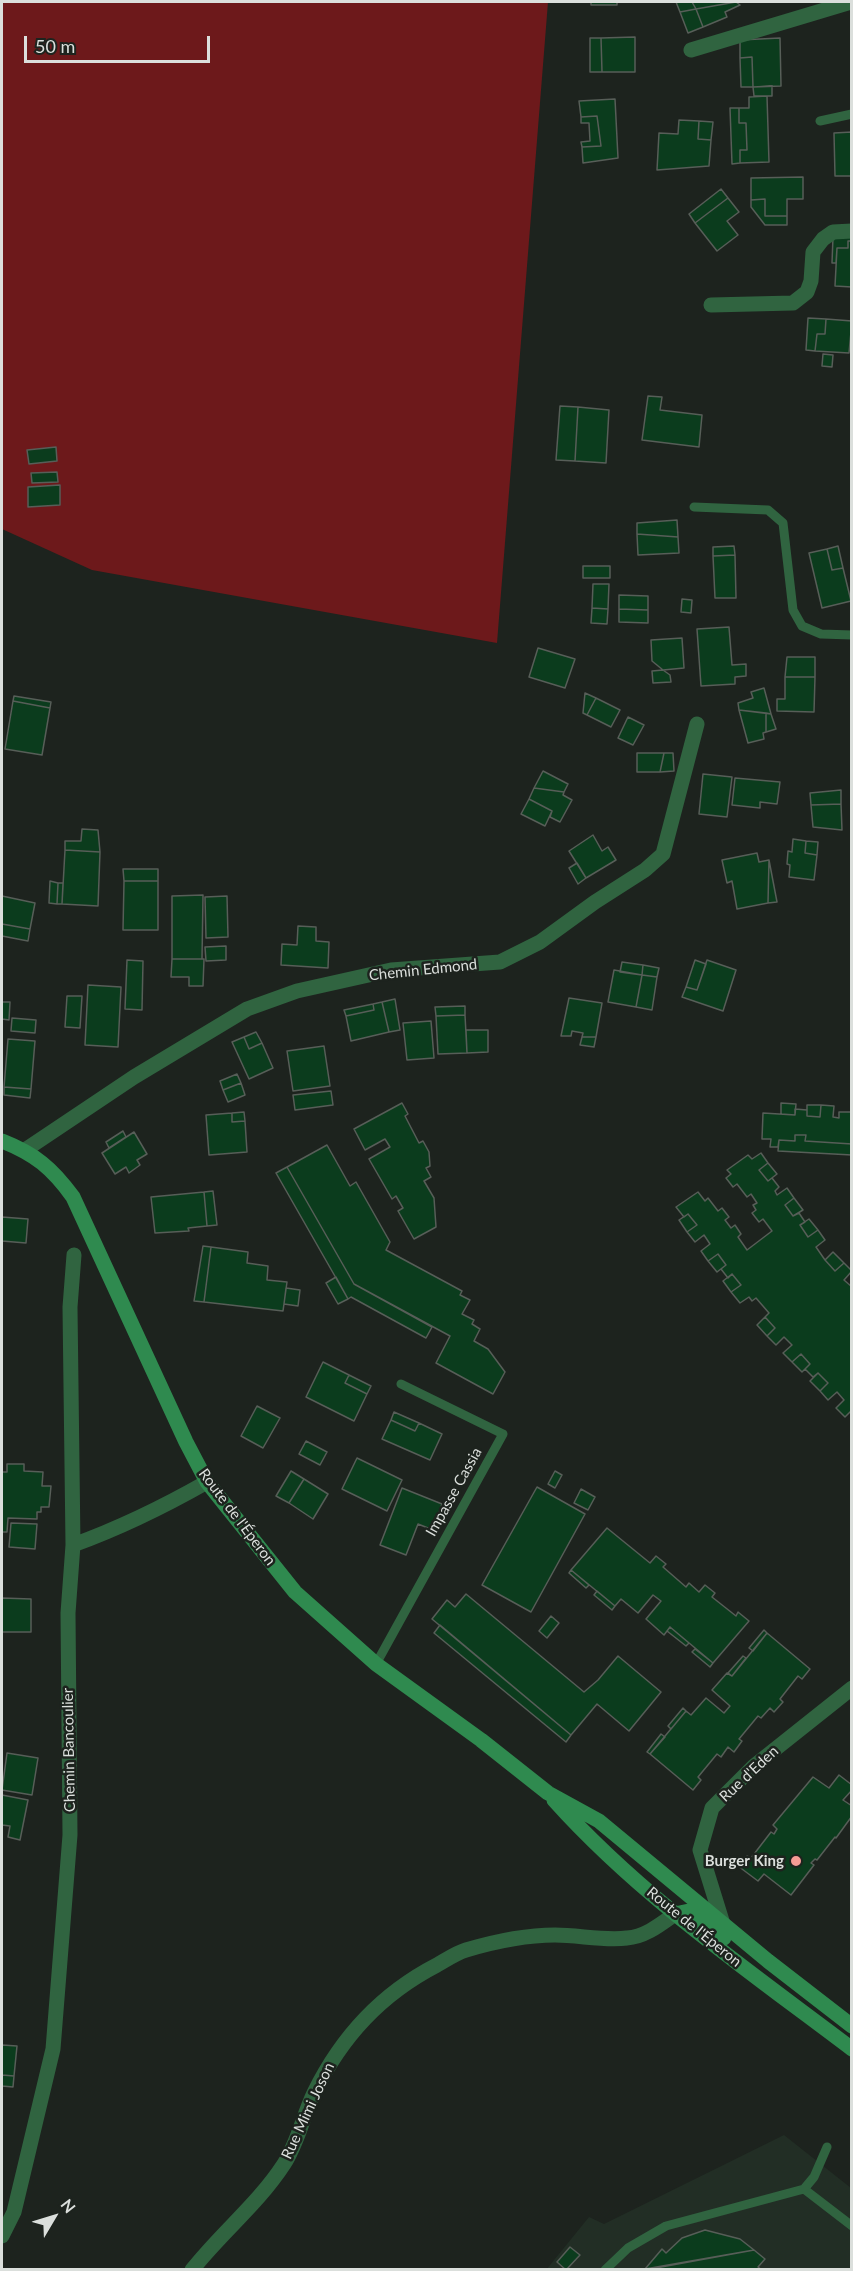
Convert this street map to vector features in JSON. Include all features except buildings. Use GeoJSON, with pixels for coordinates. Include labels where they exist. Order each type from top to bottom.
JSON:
{"type":"FeatureCollection","features":[{"type":"Feature","properties":{"kind":"main road","name":"Route de l'Éperon"},"geometry":{"type":"LineString","coordinates":[[2,1141],[25,1150],[45,1164],[73,1197],[186,1442],[207,1482],[296,1592],[376,1664],[481,1740],[548,1793],[599,1821],[768,1961],[852,2026]]}},
{"type":"Feature","properties":{"kind":"main road","name":"Route de l'Éperon"},"geometry":{"type":"LineString","coordinates":[[548,1793],[588,1838],[675,1914],[852,2049]]}},
{"type":"Feature","properties":{"kind":"main road"},"geometry":{"type":"LineString","coordinates":[[675,1914],[689,1911],[745,1954],[768,1961]]}},
{"type":"Feature","properties":{"kind":"street"},"geometry":{"type":"LineString","coordinates":[[691,50],[851,2]]}},
{"type":"Feature","properties":{"kind":"street"},"geometry":{"type":"LineString","coordinates":[[711,304],[793,303],[807,292],[811,281],[813,252],[823,239],[832,232],[852,231]]}},
{"type":"Feature","properties":{"kind":"street","name":"Chemin Edmond"},"geometry":{"type":"LineString","coordinates":[[25,1150],[134,1077],[247,1010],[297,991],[391,970],[500,962],[540,942],[595,902],[645,870],[663,854],[697,724]]}},
{"type":"Feature","properties":{"kind":"street","name":"Chemin Bancoulier"},"geometry":{"type":"LineString","coordinates":[[2,2236],[14,2212],[53,2049],[70,1835],[68,1613],[73,1545],[70,1307],[74,1255]]}},
{"type":"Feature","properties":{"kind":"street"},"geometry":{"type":"LineString","coordinates":[[73,1545],[115,1530],[162,1508],[207,1482]]}},
{"type":"Feature","properties":{"kind":"street","name":"Rue d'Eden"},"geometry":{"type":"LineString","coordinates":[[723,1924],[700,1850],[712,1808],[754,1766],[852,1688]]}},
{"type":"Feature","properties":{"kind":"street","name":"Rue Mimi Joson"},"geometry":{"type":"LineString","coordinates":[[192,2270],[206,2252],[262,2195],[294,2146],[313,2096],[331,2060],[353,2031],[397,1989],[412,1978],[464,1951],[520,1938],[553,1935],[629,1938],[653,1929],[675,1914]]}},
{"type":"Feature","properties":{"kind":"lane"},"geometry":{"type":"LineString","coordinates":[[820,121],[852,114]]}},
{"type":"Feature","properties":{"kind":"lane"},"geometry":{"type":"LineString","coordinates":[[694,507],[768,510],[783,523],[793,610],[801,626],[821,634],[852,635]]}},
{"type":"Feature","properties":{"kind":"lane","name":"Impasse Cassia"},"geometry":{"type":"LineString","coordinates":[[376,1664],[503,1434],[401,1384]]}},
{"type":"Feature","properties":{"kind":"lane"},"geometry":{"type":"LineString","coordinates":[[605,2270],[628,2248],[666,2226],[804,2189],[814,2177],[827,2147]]}},
{"type":"Feature","properties":{"kind":"lane"},"geometry":{"type":"LineString","coordinates":[[804,2189],[852,2226]]}},
{"type":"Feature","properties":{"kind":"shaded area"},"geometry":{"type":"Polygon","coordinates":[[[2,2],[548,2],[497,643],[92,570],[2,529],[2,2]]]}},
{"type":"Feature","properties":{"kind":"shaded area"},"geometry":{"type":"Polygon","coordinates":[[[784,2135],[851,2188],[851,2269],[546,2270],[589,2217],[604,2224],[784,2135]]]}},
{"type":"Feature","properties":{"kind":"place","name":"Burger King"},"geometry":{"type":"Point","coordinates":[796,1861]}}]}
